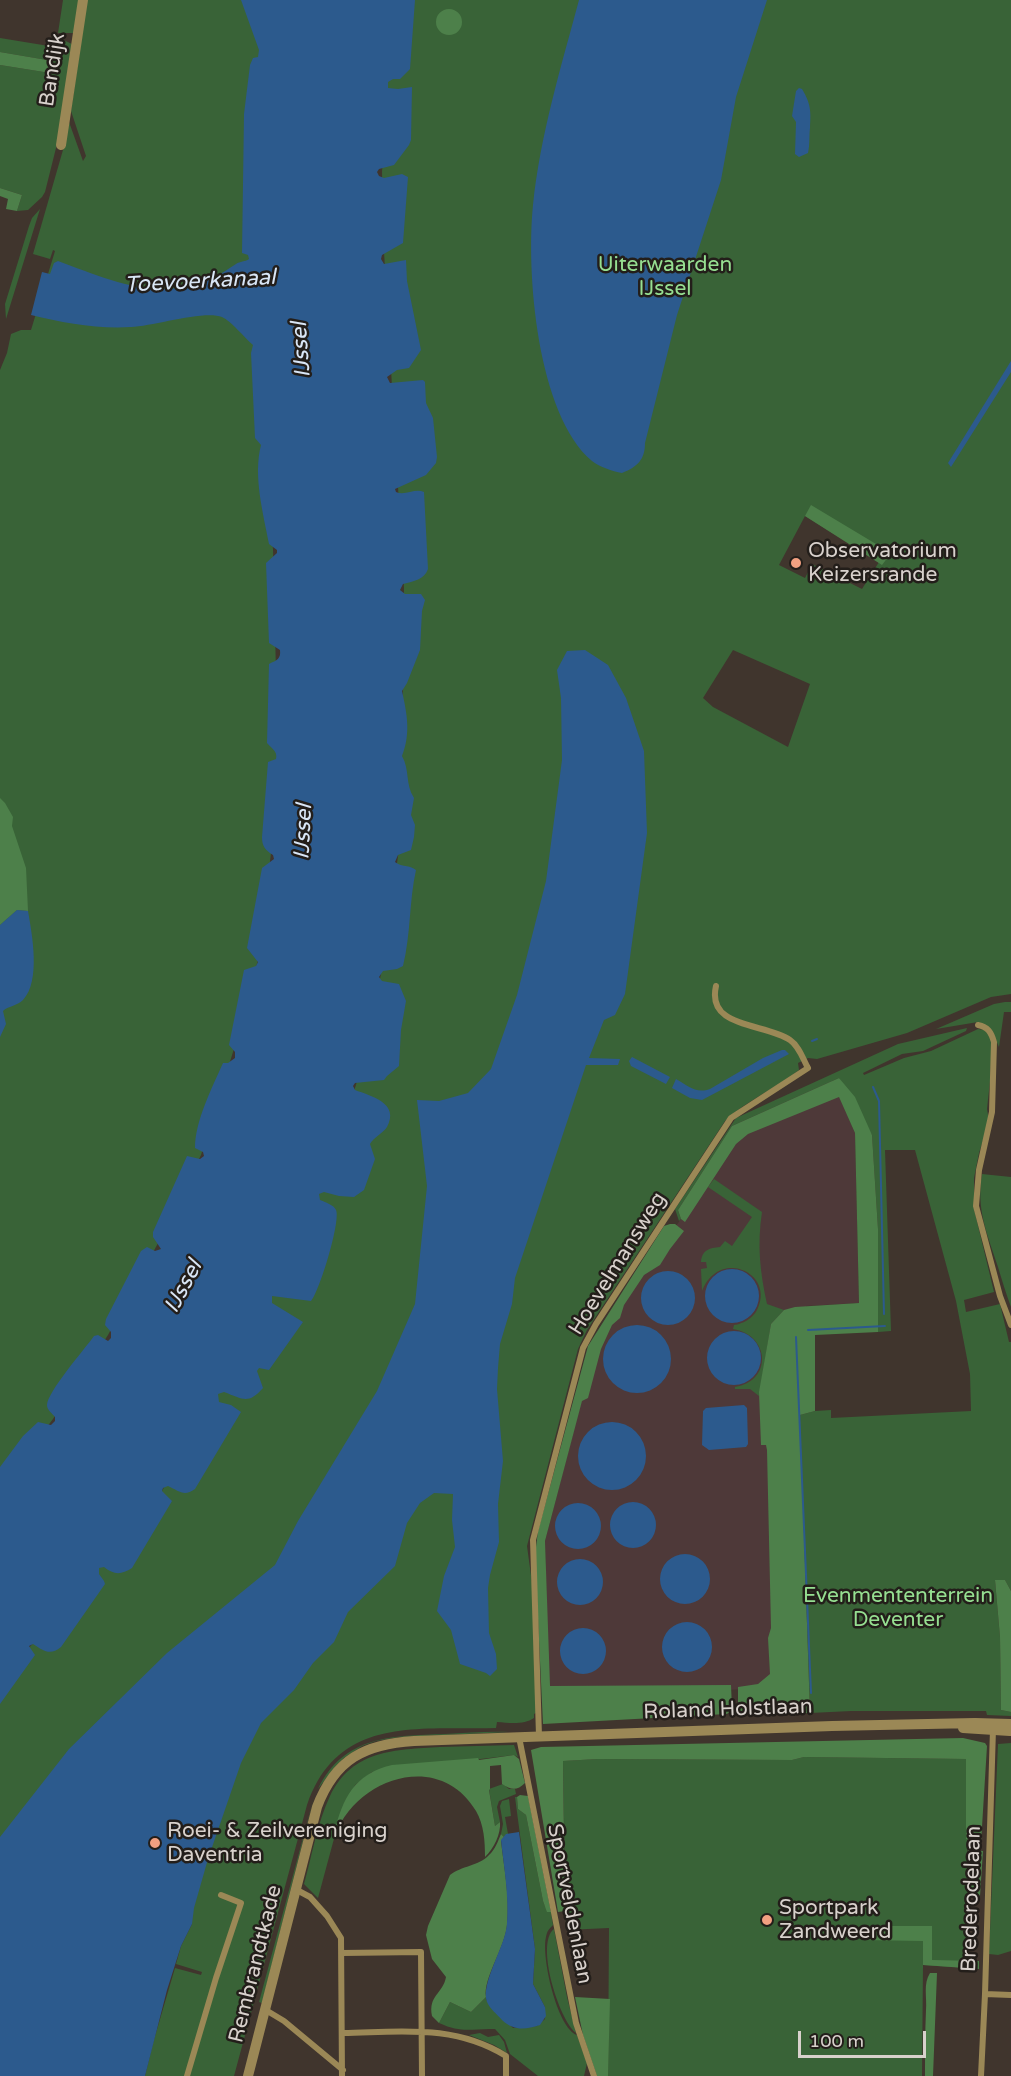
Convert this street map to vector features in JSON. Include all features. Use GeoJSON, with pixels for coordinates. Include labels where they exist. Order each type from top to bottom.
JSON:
{"type":"FeatureCollection","features":[{"type":"Feature","properties":{"kind":"street","name":"Bandijk"},"geometry":{"type":"LineString","coordinates":[[61,146],[83,0]]}},
{"type":"Feature","properties":{"kind":"street","name":"Hoevelmansweg"},"geometry":{"type":"LineString","coordinates":[[539,1736],[533,1540],[583,1348],[596,1324],[731,1118],[808,1068],[798,1049],[790,1040],[722,1014],[714,1001],[716,986]]}},
{"type":"Feature","properties":{"kind":"street"},"geometry":{"type":"LineString","coordinates":[[978,1025],[987,1028],[994,1042],[992,1112],[979,1170],[976,1206],[1000,1296],[1011,1325]]}},
{"type":"Feature","properties":{"kind":"street","name":"Roland Holstlaan"},"geometry":{"type":"LineString","coordinates":[[993,1727],[1011,1724]]}},
{"type":"Feature","properties":{"kind":"street","name":"Roland Holstlaan"},"geometry":{"type":"LineString","coordinates":[[519,1737],[832,1726],[939,1725],[993,1727],[1011,1731]]}},
{"type":"Feature","properties":{"kind":"street","name":"Brederodelaan"},"geometry":{"type":"LineString","coordinates":[[981,2076],[993,1727]]}},
{"type":"Feature","properties":{"kind":"street","name":"Rembrandtkade"},"geometry":{"type":"LineString","coordinates":[[248,2076],[321,1797],[332,1776],[354,1756],[373,1746],[390,1742],[519,1737]]}},
{"type":"Feature","properties":{"kind":"street","name":"Sportveldenlaan"},"geometry":{"type":"LineString","coordinates":[[519,1737],[576,2023],[594,2076]]}},
{"type":"Feature","properties":{"kind":"street"},"geometry":{"type":"LineString","coordinates":[[296,1889],[310,1897],[327,1916],[341,1938],[343,2073]]}},
{"type":"Feature","properties":{"kind":"street","name":"Rembrandtkade"},"geometry":{"type":"LineString","coordinates":[[187,2076],[216,1978],[242,1902],[220,1895]]}},
{"type":"Feature","properties":{"kind":"street"},"geometry":{"type":"LineString","coordinates":[[342,1953],[421,1952],[422,2076]]}},
{"type":"Feature","properties":{"kind":"street"},"geometry":{"type":"LineString","coordinates":[[985,1994],[1011,1995]]}},
{"type":"Feature","properties":{"kind":"street"},"geometry":{"type":"LineString","coordinates":[[264,2009],[284,2021],[343,2073]]}},
{"type":"Feature","properties":{"kind":"street"},"geometry":{"type":"LineString","coordinates":[[343,2033],[437,2032],[467,2037],[496,2049],[506,2056],[506,2076]]}},
{"type":"Feature","properties":{"kind":"shaded area"},"geometry":{"type":"Polygon","coordinates":[[[832,1080],[855,1133],[859,1303],[806,1306],[781,1688],[549,1696],[545,1541],[599,1333],[681,1219],[732,1126],[832,1080]]]}},
{"type":"Feature","properties":{"kind":"green space"},"geometry":{"type":"Polygon","coordinates":[[[63,0],[80,0],[74,33],[58,33],[63,0]]]}},
{"type":"Feature","properties":{"kind":"green space"},"geometry":{"type":"Polygon","coordinates":[[[87,0],[267,0],[261,444],[273,549],[278,755],[271,853],[258,960],[233,1052],[201,1155],[157,1245],[108,1335],[53,1419],[0,1488],[0,370],[11,334],[21,330],[31,330],[55,251],[53,250],[50,259],[33,254],[69,122],[83,161],[86,156],[71,111],[87,0]]]}},
{"type":"Feature","properties":{"kind":"green space","name":"Uiterwaarden IJssel"},"geometry":{"type":"Polygon","coordinates":[[[401,0],[1011,0],[1011,994],[991,997],[907,1033],[817,1059],[808,1058],[798,1063],[799,1070],[742,1107],[725,1121],[587,1330],[578,1349],[527,1546],[533,1590],[538,1712],[534,1714],[534,1718],[526,1722],[497,1722],[496,1728],[438,1728],[384,1734],[360,1742],[339,1755],[321,1776],[307,1805],[234,2076],[145,2076],[175,1968],[201,1975],[202,1972],[176,1964],[181,1946],[192,1924],[0,1878],[0,1681],[98,1569],[162,1491],[218,1392],[319,1194],[356,1085],[381,974],[398,856],[402,757],[404,588],[384,252],[382,172],[387,86],[401,0]],[[805,516],[779,565],[805,578],[812,564],[862,589],[879,562],[805,516]],[[733,650],[703,698],[713,707],[788,747],[810,684],[733,650]]]}},
{"type":"Feature","properties":{"kind":"green space"},"geometry":{"type":"Polygon","coordinates":[[[449,9],[458,13],[462,22],[458,31],[449,35],[440,31],[436,22],[440,13],[449,9]]]}},
{"type":"Feature","properties":{"kind":"green space"},"geometry":{"type":"Polygon","coordinates":[[[57,37],[72,44],[57,144],[45,192],[28,210],[17,211],[22,195],[0,188],[0,65],[50,73],[53,61],[0,52],[0,38],[55,47],[57,37]]]}},
{"type":"Feature","properties":{"kind":"green space"},"geometry":{"type":"Polygon","coordinates":[[[0,52],[53,61],[50,73],[0,65],[0,52]]]}},
{"type":"Feature","properties":{"kind":"green space"},"geometry":{"type":"Polygon","coordinates":[[[0,188],[22,195],[17,211],[6,209],[8,199],[0,196],[0,188]]]}},
{"type":"Feature","properties":{"kind":"green space"},"geometry":{"type":"Polygon","coordinates":[[[40,209],[6,319],[5,304],[29,226],[32,218],[40,209]]]}},
{"type":"Feature","properties":{"kind":"green space"},"geometry":{"type":"Polygon","coordinates":[[[811,505],[891,553],[882,565],[805,516],[811,505]]]}},
{"type":"Feature","properties":{"kind":"green space"},"geometry":{"type":"Polygon","coordinates":[[[0,798],[13,817],[12,826],[26,868],[28,911],[17,910],[0,925],[0,798]]]}},
{"type":"Feature","properties":{"kind":"green space"},"geometry":{"type":"Polygon","coordinates":[[[1011,1002],[1011,1012],[1004,1012],[999,1047],[989,1029],[978,1022],[936,1029],[994,1004],[1011,1002]]]}},
{"type":"Feature","properties":{"kind":"green space","name":"Evenmententerrein Deventer"},"geometry":{"type":"Polygon","coordinates":[[[967,1028],[966,1031],[923,1051],[902,1054],[863,1073],[864,1075],[904,1058],[931,1051],[978,1029],[988,1033],[992,1042],[987,1109],[989,1121],[974,1178],[974,1209],[994,1292],[964,1300],[966,1312],[1000,1304],[1009,1342],[1011,1342],[1011,1591],[1005,1580],[995,1581],[1000,1637],[1001,1710],[1011,1712],[1011,1716],[987,1715],[986,1711],[810,1713],[800,1415],[831,1410],[831,1418],[971,1411],[970,1374],[956,1301],[915,1150],[885,1150],[891,1331],[878,1332],[878,1229],[872,1135],[839,1078],[732,1126],[678,1210],[681,1219],[679,1221],[675,1209],[736,1118],[898,1044],[967,1028]]]}},
{"type":"Feature","properties":{"kind":"green space"},"geometry":{"type":"Polygon","coordinates":[[[839,1078],[855,1097],[872,1135],[878,1229],[878,1332],[815,1335],[815,1411],[800,1415],[810,1713],[738,1714],[738,1687],[758,1684],[770,1674],[767,1450],[766,1445],[761,1445],[759,1392],[771,1324],[784,1310],[795,1307],[859,1303],[855,1133],[839,1097],[748,1134],[736,1144],[685,1222],[681,1219],[678,1210],[732,1126],[839,1078]]]}},
{"type":"Feature","properties":{"kind":"green space"},"geometry":{"type":"Polygon","coordinates":[[[982,1174],[1011,1177],[1011,1307],[984,1221],[980,1199],[982,1174]]]}},
{"type":"Feature","properties":{"kind":"green space"},"geometry":{"type":"Polygon","coordinates":[[[714,1179],[762,1212],[760,1258],[767,1304],[784,1310],[771,1324],[759,1396],[750,1389],[735,1389],[756,1376],[761,1368],[762,1358],[760,1348],[754,1340],[745,1333],[733,1329],[734,1325],[747,1320],[757,1310],[761,1297],[759,1285],[743,1270],[732,1268],[720,1270],[710,1278],[702,1291],[701,1269],[707,1268],[706,1262],[701,1262],[705,1252],[720,1247],[725,1241],[732,1246],[752,1217],[708,1187],[714,1179]]]}},
{"type":"Feature","properties":{"kind":"green space"},"geometry":{"type":"Polygon","coordinates":[[[675,1224],[684,1231],[660,1265],[644,1275],[624,1305],[620,1318],[612,1325],[601,1349],[588,1398],[582,1401],[545,1541],[550,1686],[731,1685],[732,1709],[727,1714],[543,1724],[535,1555],[538,1531],[588,1346],[664,1226],[675,1224]]]}},
{"type":"Feature","properties":{"kind":"green space"},"geometry":{"type":"Polygon","coordinates":[[[995,1580],[1005,1580],[1011,1591],[1011,1712],[1001,1710],[1000,1637],[995,1580]]]}},
{"type":"Feature","properties":{"kind":"green space"},"geometry":{"type":"Polygon","coordinates":[[[509,1732],[399,1737],[376,1741],[389,1738],[407,1736],[509,1732]]]}},
{"type":"Feature","properties":{"kind":"green space"},"geometry":{"type":"Polygon","coordinates":[[[963,1738],[985,1743],[987,1746],[981,1843],[966,1839],[966,1759],[804,1757],[792,1760],[598,1759],[563,1761],[565,1911],[558,1912],[531,1750],[541,1747],[963,1738]]]}},
{"type":"Feature","properties":{"kind":"green space"},"geometry":{"type":"Polygon","coordinates":[[[376,1741],[362,1746],[344,1758],[318,1789],[329,1771],[342,1758],[356,1748],[376,1741]]]}},
{"type":"Feature","properties":{"kind":"green space"},"geometry":{"type":"Polygon","coordinates":[[[1011,1743],[1011,1951],[998,1955],[989,1954],[998,1744],[1011,1743]]]}},
{"type":"Feature","properties":{"kind":"green space"},"geometry":{"type":"Polygon","coordinates":[[[514,1745],[518,1757],[514,1755],[372,1772],[355,1785],[335,1835],[318,1898],[304,1884],[325,1806],[339,1781],[363,1761],[391,1751],[407,1749],[514,1745]]]}},
{"type":"Feature","properties":{"kind":"green space"},"geometry":{"type":"Polygon","coordinates":[[[514,1755],[519,1759],[525,1783],[517,1788],[502,1784],[501,1765],[490,1766],[489,1790],[495,1826],[500,1822],[500,1827],[496,1841],[485,1857],[481,1822],[476,1811],[461,1792],[442,1781],[421,1776],[400,1778],[380,1786],[361,1798],[346,1815],[335,1835],[334,1833],[346,1798],[352,1789],[368,1774],[379,1769],[392,1765],[478,1758],[479,1760],[514,1755]]]}},
{"type":"Feature","properties":{"kind":"green space","name":"Sportpark Zandweerd"},"geometry":{"type":"Polygon","coordinates":[[[804,1757],[966,1759],[969,1968],[923,1965],[922,2076],[608,2076],[609,1928],[566,1930],[563,1761],[598,1759],[792,1760],[804,1757]]]}},
{"type":"Feature","properties":{"kind":"green space"},"geometry":{"type":"Polygon","coordinates":[[[503,1784],[509,1789],[515,1789],[516,1794],[499,1801],[497,1807],[500,1822],[495,1826],[489,1789],[503,1784]]]}},
{"type":"Feature","properties":{"kind":"green space"},"geometry":{"type":"Polygon","coordinates":[[[528,1796],[551,1912],[547,1912],[543,1901],[526,1815],[518,1809],[517,1797],[528,1796]]]}},
{"type":"Feature","properties":{"kind":"green space"},"geometry":{"type":"Polygon","coordinates":[[[314,1797],[262,2003],[259,2002],[314,1797]]]}},
{"type":"Feature","properties":{"kind":"green space"},"geometry":{"type":"Polygon","coordinates":[[[515,1797],[517,1797],[518,1809],[526,1815],[543,1901],[551,1912],[553,1925],[547,1933],[545,1946],[548,1975],[557,2006],[570,2030],[577,2035],[587,2063],[584,2076],[538,2076],[510,2054],[505,2040],[495,2029],[461,2029],[439,2023],[450,2002],[471,2012],[486,1997],[487,2001],[513,2028],[537,2026],[545,2019],[545,2007],[533,1984],[535,1949],[515,1797]]]}},
{"type":"Feature","properties":{"kind":"green space"},"geometry":{"type":"Polygon","coordinates":[[[509,1799],[511,1816],[505,1817],[508,1834],[504,1837],[501,1834],[503,1824],[500,1806],[502,1801],[509,1799]]]}},
{"type":"Feature","properties":{"kind":"green space"},"geometry":{"type":"Polygon","coordinates":[[[501,1834],[504,1837],[501,1841],[507,1893],[507,1925],[488,1981],[486,1997],[471,2012],[450,2002],[439,2023],[432,2016],[431,2009],[446,1977],[432,1959],[426,1935],[428,1926],[450,1875],[485,1859],[493,1851],[501,1834]]]}},
{"type":"Feature","properties":{"kind":"green space"},"geometry":{"type":"Polygon","coordinates":[[[968,1850],[983,1851],[980,1896],[967,1883],[968,1850]]]}},
{"type":"Feature","properties":{"kind":"green space"},"geometry":{"type":"Polygon","coordinates":[[[864,1926],[932,1926],[932,1960],[979,1961],[979,1969],[923,1965],[923,1941],[864,1940],[864,1926]]]}},
{"type":"Feature","properties":{"kind":"green space"},"geometry":{"type":"Polygon","coordinates":[[[554,1929],[576,2033],[563,2013],[548,1965],[549,1937],[554,1929]]]}},
{"type":"Feature","properties":{"kind":"green space"},"geometry":{"type":"Polygon","coordinates":[[[930,1973],[937,1973],[933,2076],[925,2076],[926,1986],[930,1973]]]}},
{"type":"Feature","properties":{"kind":"green space"},"geometry":{"type":"Polygon","coordinates":[[[575,1997],[610,1999],[608,2076],[597,2076],[583,2035],[575,1997]]]}},
{"type":"Feature","properties":{"kind":"green space"},"geometry":{"type":"Polygon","coordinates":[[[480,2033],[488,2037],[499,2035],[507,2053],[469,2035],[480,2033]]]}},
{"type":"Feature","properties":{"kind":"water","name":"IJssel"},"geometry":{"type":"Polygon","coordinates":[[[241,0],[415,0],[410,69],[400,79],[388,82],[388,88],[412,87],[411,140],[394,165],[379,169],[377,172],[384,178],[402,174],[408,177],[403,243],[382,255],[381,259],[384,264],[406,260],[407,281],[421,350],[409,368],[397,370],[387,377],[390,383],[423,380],[425,382],[426,403],[433,418],[437,457],[436,463],[426,475],[395,489],[399,493],[424,492],[428,569],[421,578],[403,584],[400,590],[405,594],[421,594],[425,600],[422,611],[420,650],[402,691],[407,716],[407,731],[402,756],[409,788],[414,798],[411,815],[415,825],[414,837],[411,850],[398,855],[395,862],[416,870],[403,966],[383,971],[379,977],[382,981],[399,984],[406,1001],[401,1030],[399,1066],[384,1080],[355,1083],[353,1086],[355,1090],[376,1098],[387,1106],[390,1119],[387,1127],[370,1144],[375,1159],[364,1190],[354,1197],[324,1192],[319,1194],[320,1200],[335,1208],[337,1217],[328,1257],[311,1301],[272,1296],[272,1303],[303,1322],[269,1370],[259,1368],[257,1371],[263,1388],[249,1399],[224,1392],[218,1394],[219,1402],[231,1405],[241,1412],[195,1489],[185,1493],[168,1486],[163,1488],[162,1491],[172,1501],[132,1568],[118,1573],[111,1572],[104,1567],[99,1568],[99,1574],[105,1584],[61,1647],[50,1652],[33,1644],[29,1646],[35,1655],[0,1704],[0,1467],[23,1436],[38,1422],[51,1425],[55,1421],[55,1417],[47,1407],[53,1390],[94,1336],[98,1335],[108,1341],[111,1338],[111,1332],[105,1325],[106,1319],[141,1251],[147,1247],[155,1251],[161,1249],[153,1237],[153,1232],[187,1156],[200,1159],[204,1156],[203,1152],[195,1148],[198,1127],[223,1063],[228,1063],[235,1058],[235,1052],[229,1045],[244,970],[256,966],[258,962],[247,948],[262,868],[274,859],[273,855],[264,848],[262,837],[268,762],[276,759],[275,752],[267,743],[269,664],[278,659],[280,655],[280,650],[269,643],[266,563],[277,553],[277,550],[269,544],[258,482],[261,445],[255,438],[251,353],[253,345],[226,319],[214,315],[141,326],[106,327],[55,321],[31,315],[42,272],[50,274],[54,263],[58,261],[134,286],[172,289],[213,278],[249,259],[248,255],[242,253],[244,114],[250,65],[253,58],[258,57],[259,50],[241,0]]]}},
{"type":"Feature","properties":{"kind":"water"},"geometry":{"type":"Polygon","coordinates":[[[579,0],[767,0],[736,97],[721,180],[677,315],[644,454],[636,465],[622,473],[592,461],[573,439],[559,411],[547,377],[534,303],[531,234],[536,179],[552,102],[579,0]]]}},
{"type":"Feature","properties":{"kind":"water"},"geometry":{"type":"Polygon","coordinates":[[[799,88],[802,89],[807,99],[810,117],[808,153],[799,157],[795,154],[796,122],[792,116],[796,91],[799,88]]]}},
{"type":"Feature","properties":{"kind":"water"},"geometry":{"type":"Polygon","coordinates":[[[1011,361],[1011,372],[951,467],[948,463],[1011,361]]]}},
{"type":"Feature","properties":{"kind":"water"},"geometry":{"type":"Polygon","coordinates":[[[585,650],[608,665],[626,698],[644,751],[647,833],[625,994],[615,1015],[604,1020],[589,1058],[620,1059],[618,1065],[586,1065],[515,1278],[512,1304],[500,1344],[497,1389],[503,1461],[498,1504],[499,1542],[488,1588],[489,1633],[496,1654],[497,1669],[490,1676],[460,1664],[451,1630],[437,1611],[444,1576],[455,1547],[452,1520],[453,1494],[434,1493],[420,1503],[407,1523],[395,1566],[348,1612],[334,1642],[313,1663],[294,1690],[261,1723],[241,1763],[208,1859],[194,1908],[192,1924],[181,1946],[167,1990],[145,2076],[0,2076],[0,1837],[69,1749],[167,1653],[275,1565],[298,1521],[377,1391],[415,1304],[427,1186],[417,1100],[439,1101],[468,1093],[491,1069],[517,995],[546,881],[562,760],[561,698],[557,670],[567,651],[585,650]]]}},
{"type":"Feature","properties":{"kind":"water"},"geometry":{"type":"Polygon","coordinates":[[[17,910],[28,911],[34,970],[29,992],[23,1000],[3,1011],[6,1024],[0,1037],[0,925],[17,910]]]}},
{"type":"Feature","properties":{"kind":"water"},"geometry":{"type":"Polygon","coordinates":[[[782,1050],[789,1054],[702,1100],[690,1098],[672,1088],[676,1079],[696,1090],[710,1089],[763,1058],[782,1050]]]}},
{"type":"Feature","properties":{"kind":"water"},"geometry":{"type":"Polygon","coordinates":[[[632,1057],[670,1077],[666,1084],[631,1066],[629,1061],[632,1057]]]}},
{"type":"Feature","properties":{"kind":"water"},"geometry":{"type":"Polygon","coordinates":[[[732,1269],[742,1271],[751,1277],[757,1286],[759,1296],[757,1306],[751,1315],[742,1321],[732,1323],[722,1321],[713,1315],[707,1306],[705,1296],[707,1286],[713,1277],[722,1271],[732,1269]]]}},
{"type":"Feature","properties":{"kind":"water"},"geometry":{"type":"Polygon","coordinates":[[[668,1271],[678,1273],[687,1279],[693,1288],[695,1298],[693,1308],[687,1317],[678,1323],[668,1325],[658,1323],[649,1317],[643,1308],[641,1298],[643,1288],[649,1279],[658,1273],[668,1271]]]}},
{"type":"Feature","properties":{"kind":"water"},"geometry":{"type":"Polygon","coordinates":[[[637,1325],[650,1328],[661,1335],[668,1346],[671,1359],[668,1372],[661,1383],[650,1390],[637,1393],[624,1390],[613,1383],[606,1372],[603,1359],[606,1346],[613,1335],[624,1328],[637,1325]]]}},
{"type":"Feature","properties":{"kind":"water"},"geometry":{"type":"Polygon","coordinates":[[[734,1331],[744,1333],[753,1339],[759,1348],[761,1358],[759,1368],[753,1377],[744,1383],[734,1385],[724,1383],[715,1377],[709,1368],[707,1358],[709,1348],[715,1339],[724,1333],[734,1331]]]}},
{"type":"Feature","properties":{"kind":"water"},"geometry":{"type":"Polygon","coordinates":[[[744,1405],[747,1408],[748,1444],[746,1447],[709,1450],[702,1445],[703,1411],[706,1408],[744,1405]]]}},
{"type":"Feature","properties":{"kind":"water"},"geometry":{"type":"Polygon","coordinates":[[[612,1422],[625,1425],[636,1432],[643,1443],[646,1456],[643,1469],[636,1480],[625,1487],[612,1490],[599,1487],[588,1480],[581,1469],[578,1456],[581,1443],[588,1432],[599,1425],[612,1422]]]}},
{"type":"Feature","properties":{"kind":"water"},"geometry":{"type":"Polygon","coordinates":[[[633,1502],[649,1509],[656,1525],[649,1541],[633,1548],[617,1541],[610,1525],[617,1509],[633,1502]]]}},
{"type":"Feature","properties":{"kind":"water"},"geometry":{"type":"Polygon","coordinates":[[[578,1503],[587,1504],[594,1510],[600,1517],[600,1535],[594,1542],[587,1548],[578,1549],[569,1548],[562,1542],[556,1535],[555,1526],[556,1517],[562,1510],[569,1504],[578,1503]]]}},
{"type":"Feature","properties":{"kind":"water"},"geometry":{"type":"Polygon","coordinates":[[[690,1554],[703,1561],[709,1569],[709,1589],[703,1597],[695,1603],[680,1604],[667,1597],[661,1589],[660,1574],[667,1561],[675,1555],[690,1554]]]}},
{"type":"Feature","properties":{"kind":"water"},"geometry":{"type":"Polygon","coordinates":[[[585,1559],[597,1565],[602,1573],[602,1591],[597,1599],[589,1604],[575,1605],[563,1599],[558,1591],[557,1577],[563,1565],[571,1560],[585,1559]]]}},
{"type":"Feature","properties":{"kind":"water"},"geometry":{"type":"Polygon","coordinates":[[[687,1622],[705,1629],[712,1647],[705,1665],[687,1672],[669,1665],[662,1647],[669,1629],[687,1622]]]}},
{"type":"Feature","properties":{"kind":"water"},"geometry":{"type":"Polygon","coordinates":[[[588,1628],[600,1634],[605,1642],[605,1660],[600,1668],[592,1673],[578,1674],[566,1668],[561,1660],[560,1646],[566,1634],[574,1629],[588,1628]]]}},
{"type":"Feature","properties":{"kind":"water"},"geometry":{"type":"Polygon","coordinates":[[[519,1832],[535,1949],[533,1984],[545,2007],[546,2016],[540,2025],[525,2029],[515,2028],[502,2020],[488,2005],[486,1994],[507,1923],[507,1892],[501,1840],[506,1834],[519,1832]]]}},
{"type":"Feature","properties":{"kind":"waterway"},"geometry":{"type":"LineString","coordinates":[[812,1041],[817,1039]]}},
{"type":"Feature","properties":{"kind":"waterway"},"geometry":{"type":"LineString","coordinates":[[873,1087],[879,1101],[884,1314]]}},
{"type":"Feature","properties":{"kind":"waterway"},"geometry":{"type":"LineString","coordinates":[[808,1330],[885,1326]]}},
{"type":"Feature","properties":{"kind":"waterway"},"geometry":{"type":"LineString","coordinates":[[796,1337],[811,1693]]}},
{"type":"Feature","properties":{"kind":"place","name":"Observatorium Keizersrande"},"geometry":{"type":"Point","coordinates":[796,563]}},
{"type":"Feature","properties":{"kind":"place","name":"Roei- & Zeilvereniging Daventria"},"geometry":{"type":"Point","coordinates":[155,1843]}},
{"type":"Feature","properties":{"kind":"place","name":"Sportpark Zandweerd"},"geometry":{"type":"Point","coordinates":[767,1920]}},
{"type":"Feature","properties":{"kind":"water label","name":"Toevoerkanaal"},"geometry":{"type":"Point","coordinates":[200,282]}}]}
